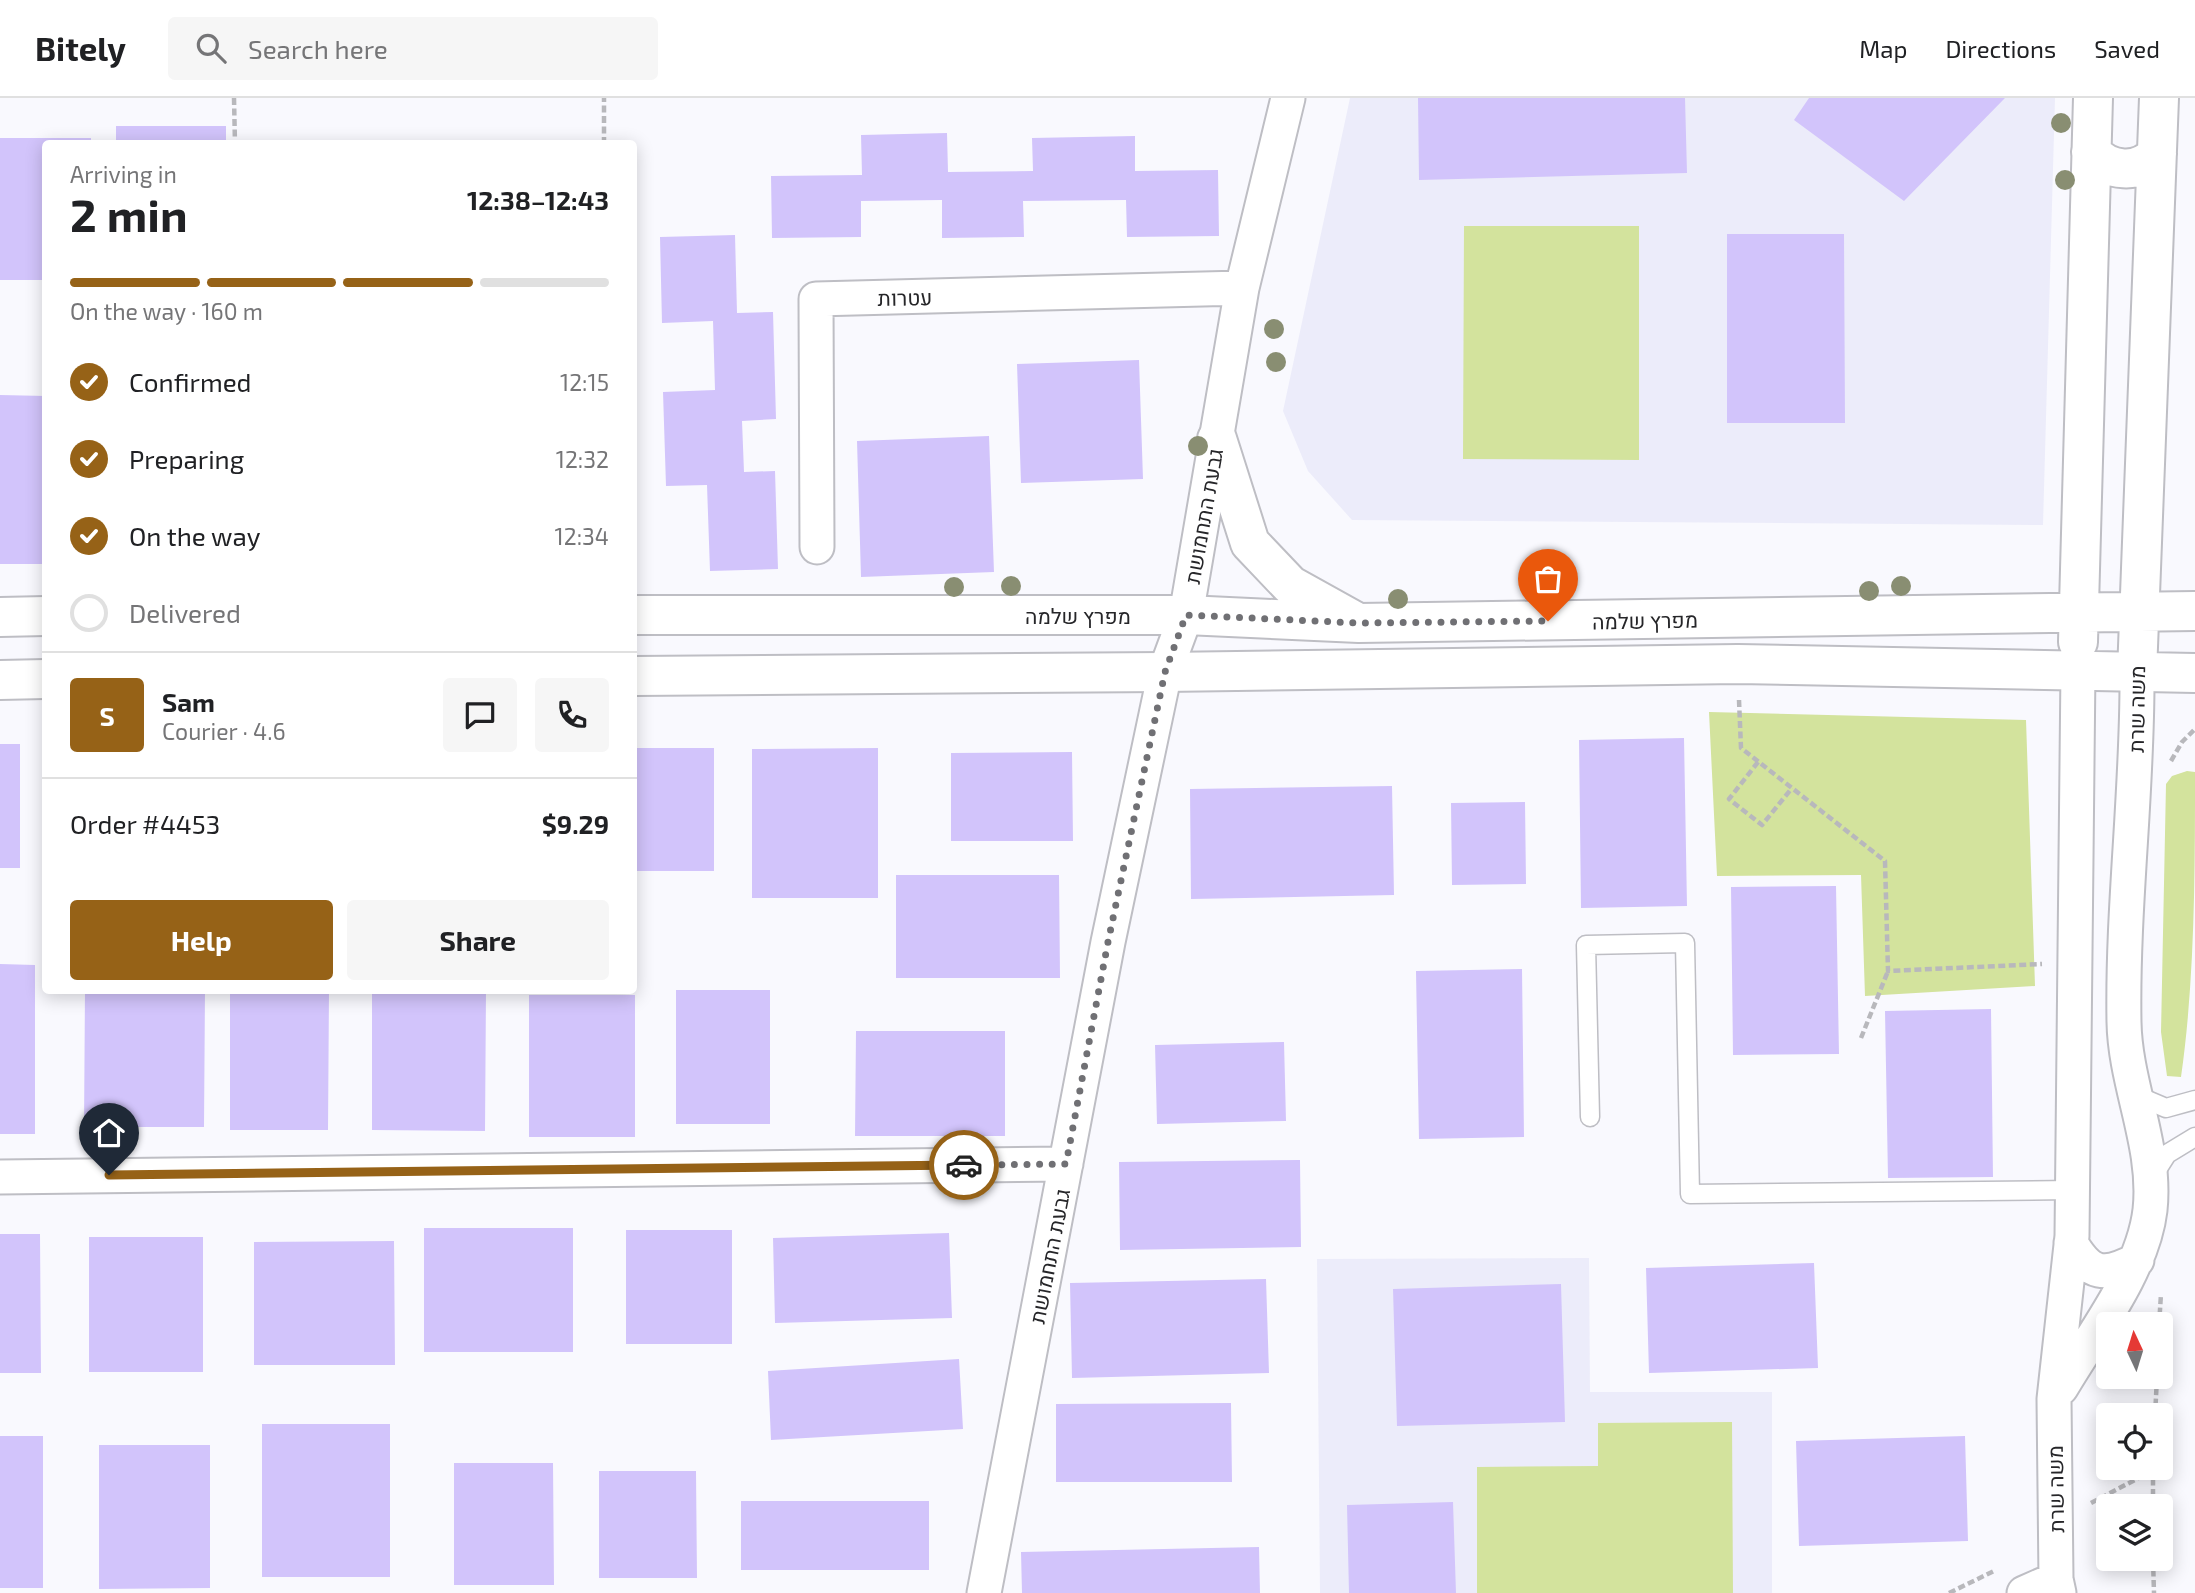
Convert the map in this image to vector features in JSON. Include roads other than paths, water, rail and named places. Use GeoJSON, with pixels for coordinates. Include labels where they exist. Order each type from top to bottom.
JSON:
{"type":"FeatureCollection","features":[{"type":"Feature","properties":{"kind":"street","name":"גבעת התחמושת"},"geometry":{"type":"LineString","coordinates":[[984,1593],[1108,942],[1165,672],[1186,615],[1242,288],[1289,98]]}},
{"type":"Feature","properties":{"kind":"street","name":"משה שרת"},"geometry":{"type":"LineString","coordinates":[[2024,1593],[2057,1586],[2054,1399],[2071,1243],[2079,554],[2093,98]]}},
{"type":"Feature","properties":{"kind":"street","name":"משה שרת"},"geometry":{"type":"LineString","coordinates":[[2054,1399],[2137,1260],[2150,1210],[2149,1159],[2133,1094],[2124,1024],[2137,612],[2159,98]]}},
{"type":"Feature","properties":{"kind":"street"},"geometry":{"type":"LineString","coordinates":[[2091,152],[2102,164],[2118,168],[2148,163],[2157,153]]}},
{"type":"Feature","properties":{"kind":"street","name":"עטרות"},"geometry":{"type":"LineString","coordinates":[[817,547],[816,299],[1242,288]]}},
{"type":"Feature","properties":{"kind":"street"},"geometry":{"type":"LineString","coordinates":[[1217,439],[1250,543],[1290,585],[1359,623]]}},
{"type":"Feature","properties":{"kind":"street"},"geometry":{"type":"LineString","coordinates":[[2140,548],[2151,585],[2165,597],[2195,610]]}},
{"type":"Feature","properties":{"kind":"street"},"geometry":{"type":"LineString","coordinates":[[2008,616],[2041,598],[2063,580],[2079,554]]}},
{"type":"Feature","properties":{"kind":"street","name":"מפרץ שלמה"},"geometry":{"type":"LineString","coordinates":[[637,615],[1186,615],[1359,623],[2078,615],[2195,610]]}},
{"type":"Feature","properties":{"kind":"street"},"geometry":{"type":"LineString","coordinates":[[0,617],[42,616]]}},
{"type":"Feature","properties":{"kind":"street"},"geometry":{"type":"LineString","coordinates":[[637,676],[1738,664],[2195,673]]}},
{"type":"Feature","properties":{"kind":"street"},"geometry":{"type":"LineString","coordinates":[[0,680],[42,679]]}},
{"type":"Feature","properties":{"kind":"street"},"geometry":{"type":"LineString","coordinates":[[0,1177],[1066,1164]]}},
{"type":"Feature","properties":{"kind":"street"},"geometry":{"type":"LineString","coordinates":[[2071,1243],[2083,1263],[2098,1270],[2114,1272],[2137,1260]]}},
{"type":"Feature","properties":{"kind":"lane"},"geometry":{"type":"LineString","coordinates":[[1590,1117],[1586,945],[1685,943],[1690,1194],[2072,1190]]}},
{"type":"Feature","properties":{"kind":"lane"},"geometry":{"type":"LineString","coordinates":[[2133,1094],[2166,1108],[2195,1100]]}},
{"type":"Feature","properties":{"kind":"lane"},"geometry":{"type":"LineString","coordinates":[[2150,1182],[2167,1154],[2195,1137]]}}]}
